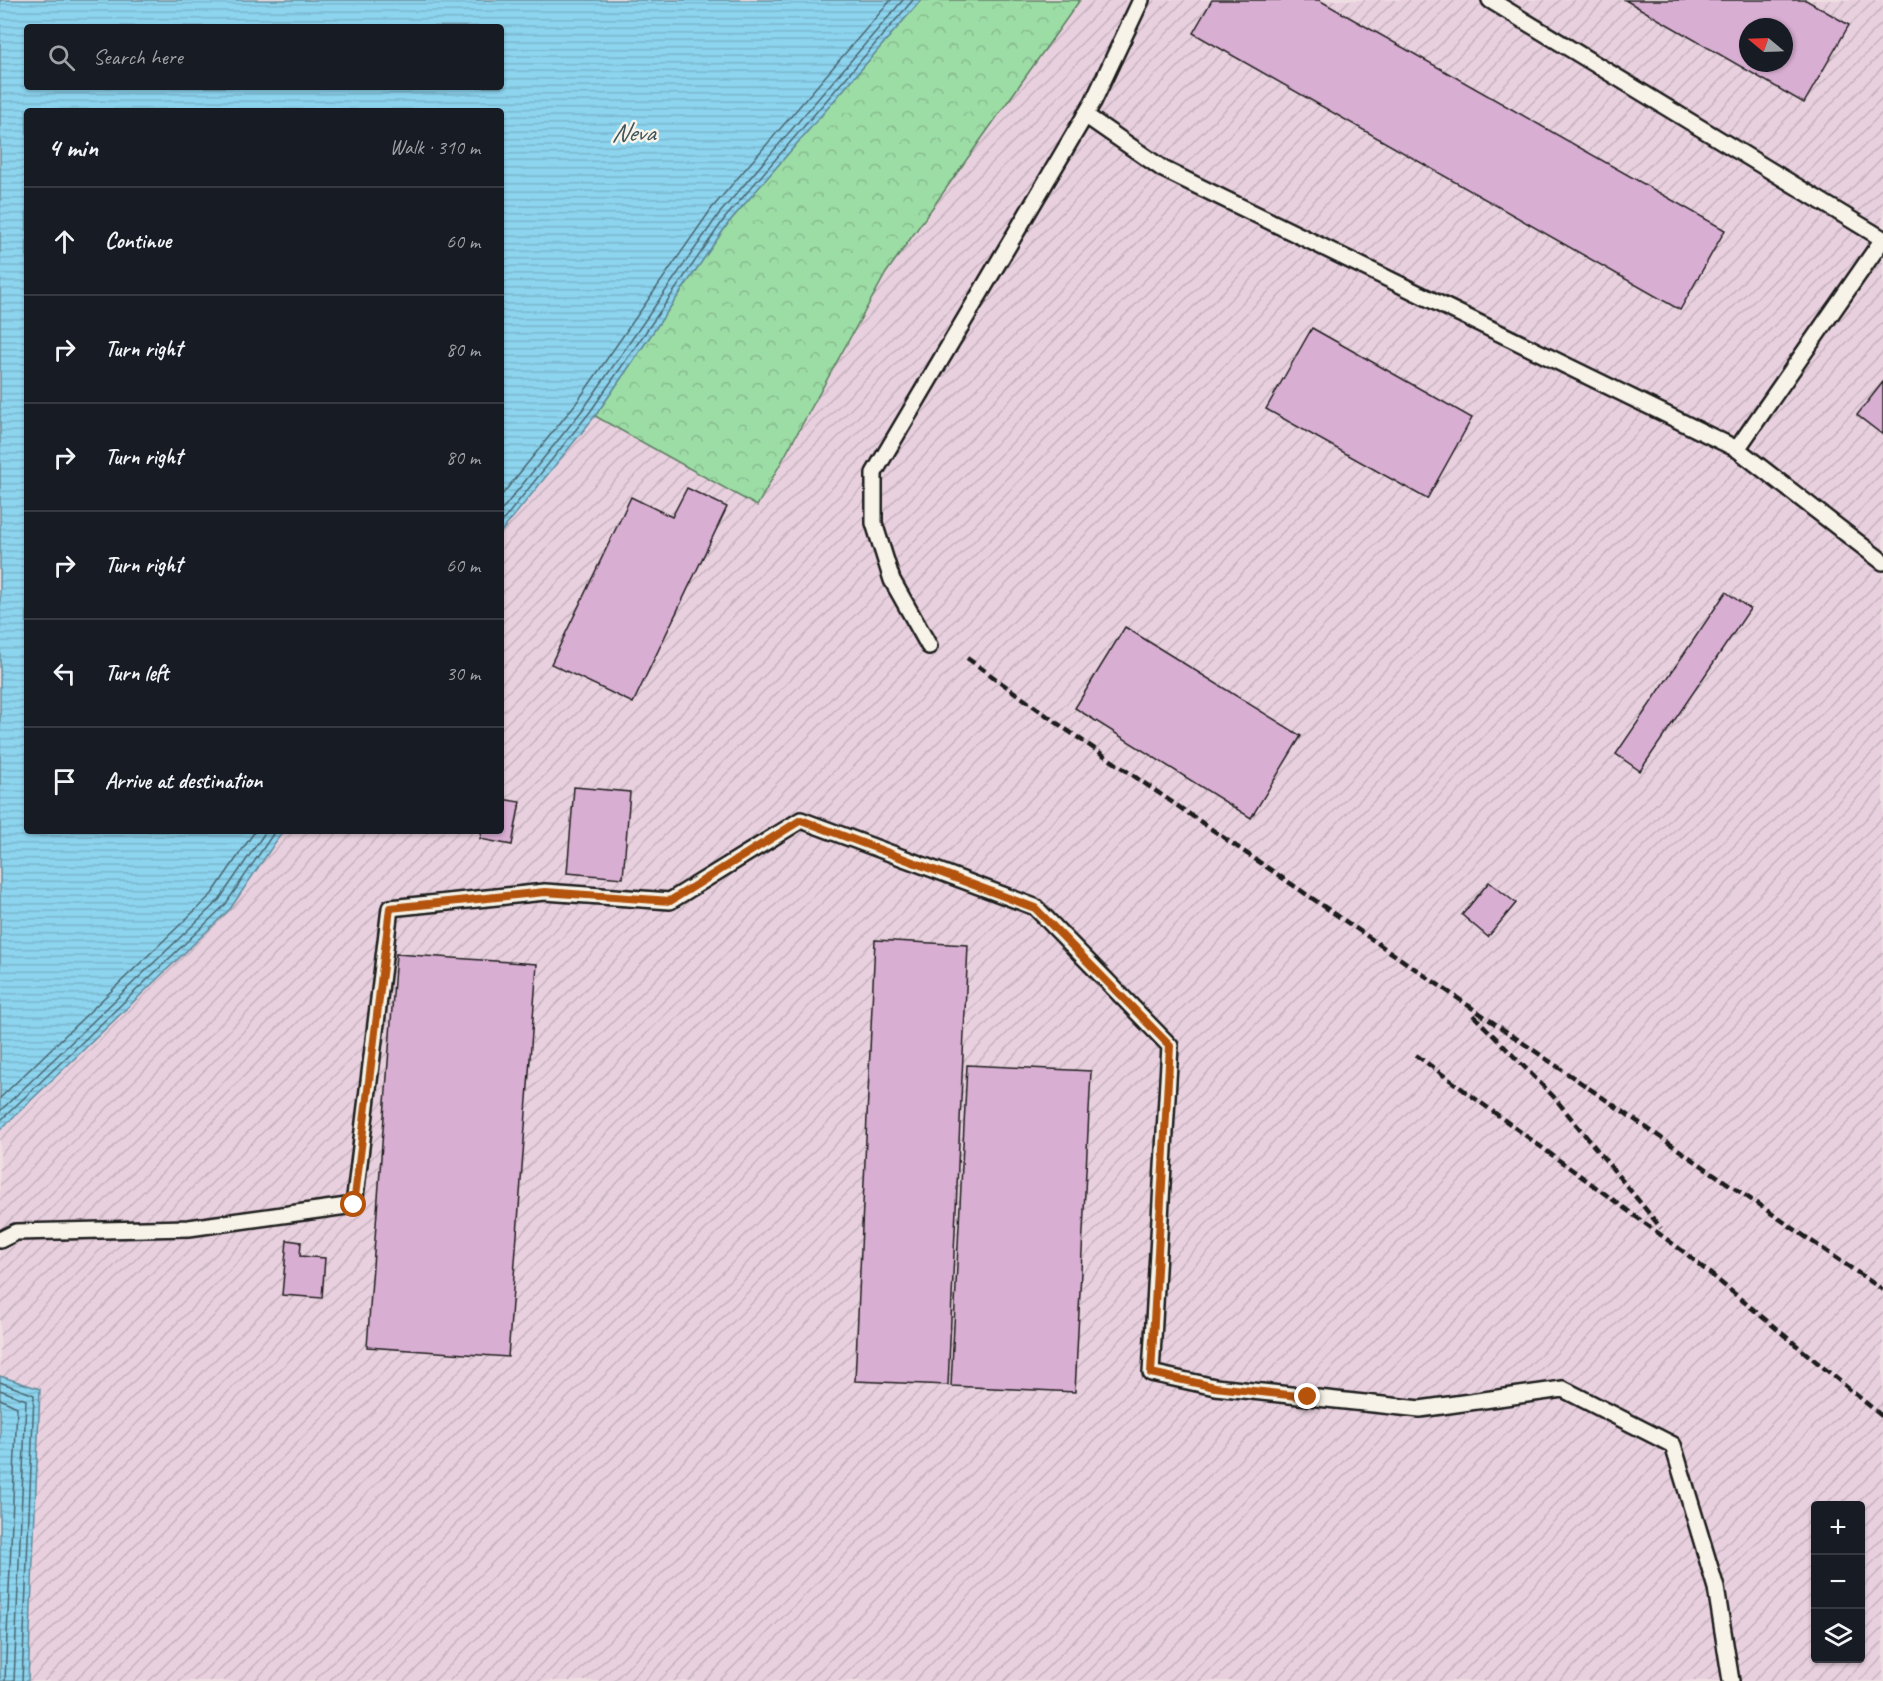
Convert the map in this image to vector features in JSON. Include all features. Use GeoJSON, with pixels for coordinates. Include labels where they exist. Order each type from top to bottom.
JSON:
{"type":"FeatureCollection","features":[{"type":"Feature","properties":{"kind":"lane"},"geometry":{"type":"LineString","coordinates":[[929,646],[892,580],[874,524],[874,473],[1085,115],[1141,0]]}},
{"type":"Feature","properties":{"kind":"lane"},"geometry":{"type":"LineString","coordinates":[[1490,0],[1883,239],[1737,449]]}},
{"type":"Feature","properties":{"kind":"lane"},"geometry":{"type":"LineString","coordinates":[[1085,115],[1163,169],[1737,449],[1883,562]]}},
{"type":"Feature","properties":{"kind":"lane"},"geometry":{"type":"LineString","coordinates":[[0,1240],[16,1232],[189,1228],[354,1205],[390,908],[545,892],[670,901],[801,820],[1035,908],[1170,1046],[1151,1373],[1215,1387],[1420,1409],[1563,1389],[1673,1445],[1716,1588],[1731,1681]]}},
{"type":"Feature","properties":{"kind":"shaded area"},"geometry":{"type":"Polygon","coordinates":[[[1080,0],[1883,0],[1883,1681],[28,1681],[40,1389],[0,1376],[0,1130],[230,909],[281,834],[504,834],[504,528],[595,416],[757,506],[886,273],[1080,0]]]}},
{"type":"Feature","properties":{"kind":"green space"},"geometry":{"type":"Polygon","coordinates":[[[921,0],[1080,0],[886,273],[757,506],[595,416],[729,222],[921,0]]]}},
{"type":"Feature","properties":{"kind":"water","name":"Neva"},"geometry":{"type":"Polygon","coordinates":[[[0,0],[921,0],[729,222],[595,416],[504,528],[504,108],[24,108],[24,834],[281,834],[230,909],[0,1130],[0,0]]]}},
{"type":"Feature","properties":{"kind":"water"},"geometry":{"type":"Polygon","coordinates":[[[0,1376],[40,1389],[28,1681],[0,1681],[0,1376]]]}},
{"type":"Feature","properties":{"kind":"building"},"geometry":{"type":"Polygon","coordinates":[[[1212,0],[1319,0],[1725,230],[1680,310],[1193,33],[1212,0]]]}},
{"type":"Feature","properties":{"kind":"building"},"geometry":{"type":"Polygon","coordinates":[[[1625,0],[1806,0],[1849,25],[1804,103],[1750,72],[1793,72],[1793,18],[1739,18],[1739,66],[1625,0]]]}},
{"type":"Feature","properties":{"kind":"building"},"geometry":{"type":"Polygon","coordinates":[[[1312,328],[1472,418],[1427,499],[1266,409],[1312,328]]]}},
{"type":"Feature","properties":{"kind":"building"},"geometry":{"type":"Polygon","coordinates":[[[1883,382],[1883,435],[1857,415],[1883,382]]]}},
{"type":"Feature","properties":{"kind":"building"},"geometry":{"type":"Polygon","coordinates":[[[687,488],[727,507],[633,703],[551,664],[631,497],[672,517],[687,488]]]}},
{"type":"Feature","properties":{"kind":"building"},"geometry":{"type":"Polygon","coordinates":[[[1726,592],[1750,609],[1640,771],[1616,754],[1726,592]]]}},
{"type":"Feature","properties":{"kind":"building"},"geometry":{"type":"Polygon","coordinates":[[[1125,627],[1301,736],[1251,818],[1075,708],[1125,627]]]}},
{"type":"Feature","properties":{"kind":"building"},"geometry":{"type":"Polygon","coordinates":[[[574,787],[630,792],[623,878],[567,873],[574,787]]]}},
{"type":"Feature","properties":{"kind":"building"},"geometry":{"type":"Polygon","coordinates":[[[504,799],[520,802],[512,845],[480,839],[481,834],[504,834],[504,799]]]}},
{"type":"Feature","properties":{"kind":"building"},"geometry":{"type":"Polygon","coordinates":[[[1489,882],[1516,903],[1488,937],[1462,915],[1489,882]]]}},
{"type":"Feature","properties":{"kind":"building"},"geometry":{"type":"Polygon","coordinates":[[[875,940],[968,945],[948,1385],[855,1381],[875,940]]]}},
{"type":"Feature","properties":{"kind":"building"},"geometry":{"type":"Polygon","coordinates":[[[396,954],[537,964],[508,1357],[367,1347],[396,954]]]}},
{"type":"Feature","properties":{"kind":"building"},"geometry":{"type":"Polygon","coordinates":[[[967,1065],[1091,1071],[1075,1392],[951,1386],[967,1065]]]}},
{"type":"Feature","properties":{"kind":"building"},"geometry":{"type":"Polygon","coordinates":[[[287,1240],[301,1242],[300,1256],[325,1258],[322,1298],[282,1295],[287,1240]]]}},
{"type":"Feature","properties":{"kind":"railway"},"geometry":{"type":"LineString","coordinates":[[967,658],[1064,728],[1883,1290]]}},
{"type":"Feature","properties":{"kind":"railway"},"geometry":{"type":"LineString","coordinates":[[1473,1015],[1553,1096],[1661,1228]]}},
{"type":"Feature","properties":{"kind":"railway"},"geometry":{"type":"LineString","coordinates":[[1416,1055],[1684,1252],[1883,1417]]}},
{"type":"Feature","properties":{"kind":"route"},"geometry":{"type":"LineString","coordinates":[[354,1205],[390,908],[545,892],[670,901],[801,820],[1035,908],[1170,1046],[1151,1373],[1215,1387],[1308,1397]]}}]}
